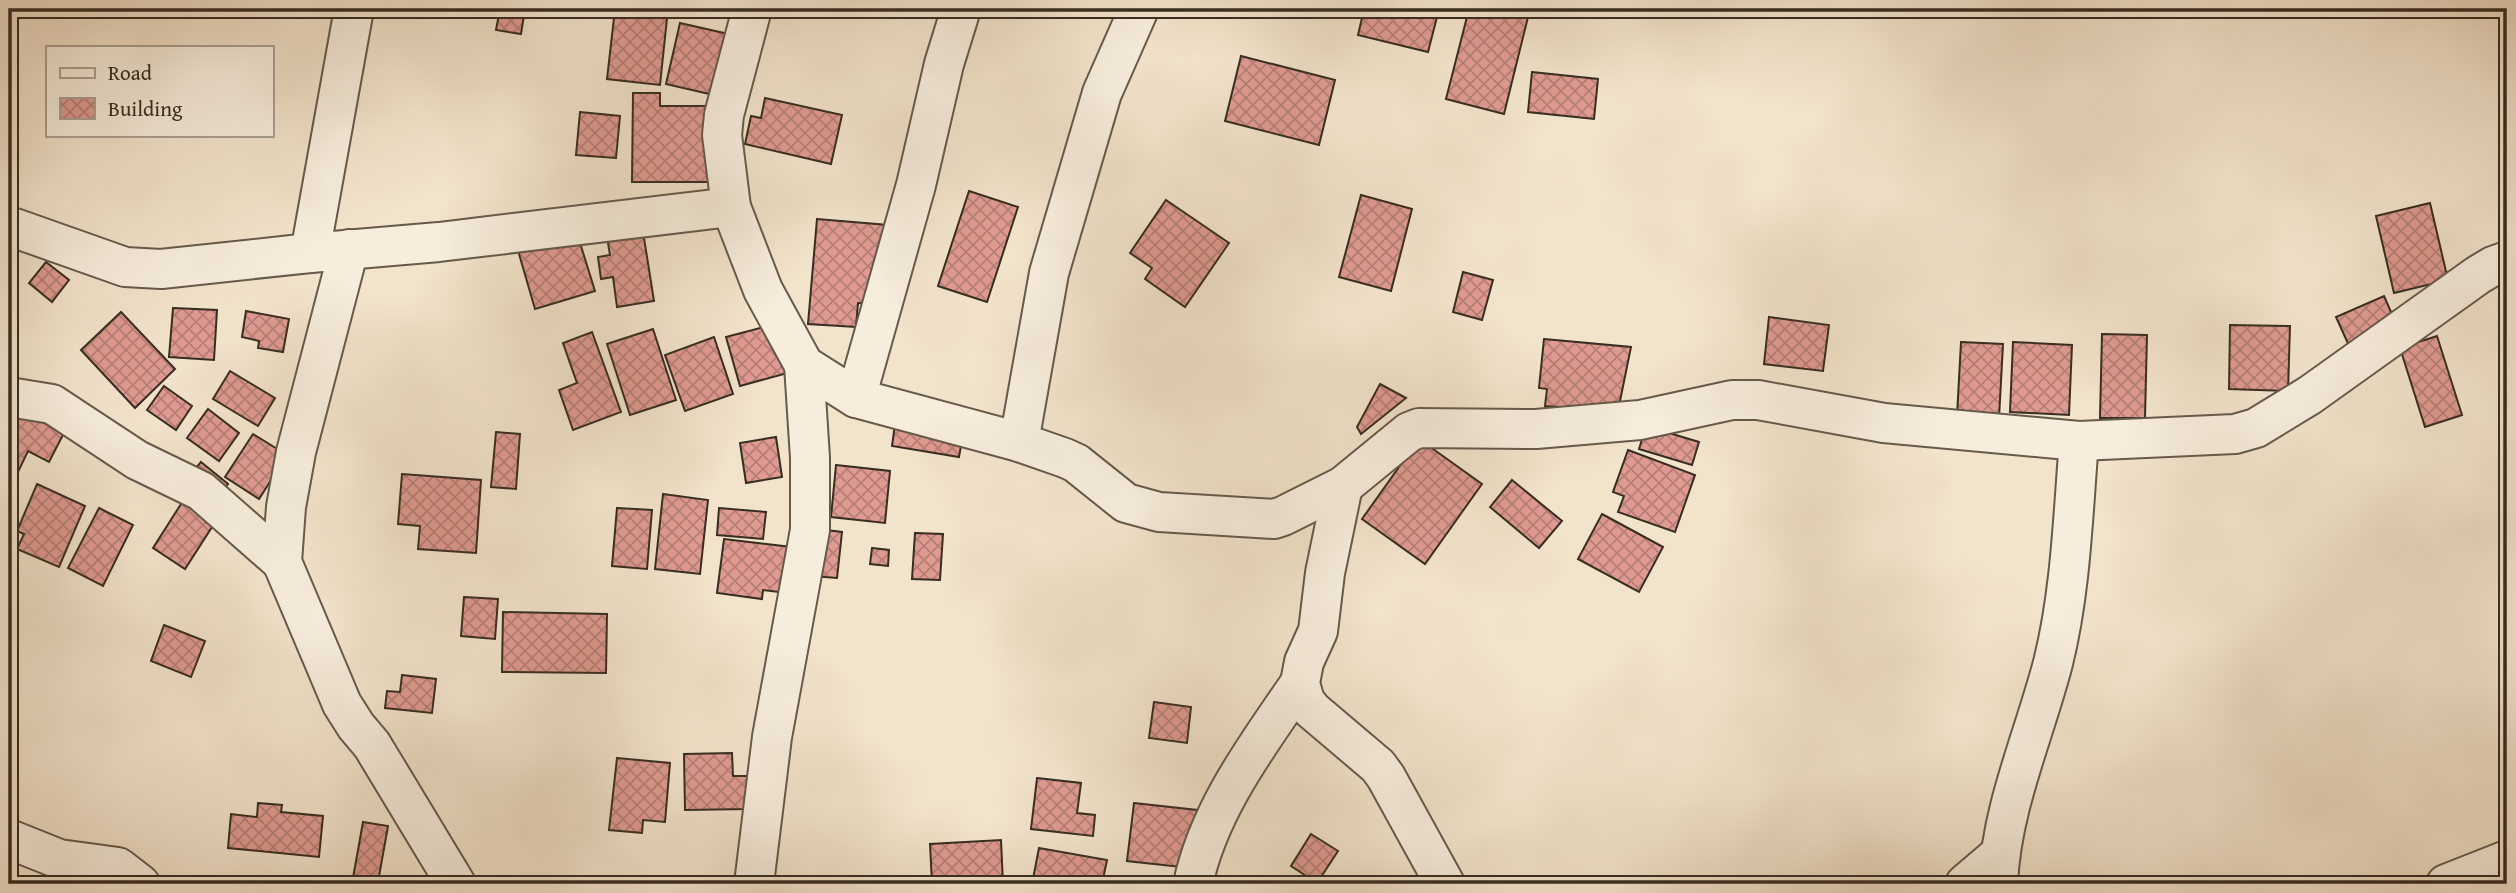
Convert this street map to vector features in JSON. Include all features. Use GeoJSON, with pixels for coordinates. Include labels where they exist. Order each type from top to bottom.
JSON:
{"type":"FeatureCollection","features":[{"type":"Feature","properties":{"kind":"street"},"geometry":{"type":"LineString","coordinates":[[310,253],[354,9]]}},
{"type":"Feature","properties":{"kind":"street"},"geometry":{"type":"LineString","coordinates":[[752,9],[724,115],[723,145],[731,207],[763,290],[804,365],[810,458],[810,530],[772,737],[754,884]]}},
{"type":"Feature","properties":{"kind":"street"},"geometry":{"type":"LineString","coordinates":[[856,398],[916,185],[944,64],[961,9]]}},
{"type":"Feature","properties":{"kind":"street"},"geometry":{"type":"LineString","coordinates":[[1019,442],[1049,273],[1102,93],[1139,9]]}},
{"type":"Feature","properties":{"kind":"street"},"geometry":{"type":"LineString","coordinates":[[9,226],[125,267],[161,269],[439,242],[731,207]]}},
{"type":"Feature","properties":{"kind":"street"},"geometry":{"type":"LineString","coordinates":[[282,562],[286,507],[296,452],[349,249]]}},
{"type":"Feature","properties":{"kind":"street"},"geometry":{"type":"LineString","coordinates":[[804,365],[856,398],[1019,442],[1076,463],[1126,503],[1159,512],[1274,519],[1295,512],[1343,486],[1409,432],[1419,428],[1536,429],[1627,421],[1732,400],[1773,402],[1884,423],[2079,440],[2235,434],[2256,428],[2310,395],[2478,275],[2507,261]]}},
{"type":"Feature","properties":{"kind":"street"},"geometry":{"type":"LineString","coordinates":[[9,397],[52,404],[137,460],[201,491],[282,562],[342,704],[372,745],[456,884]]}},
{"type":"Feature","properties":{"kind":"street"},"geometry":{"type":"LineString","coordinates":[[1965,884],[1999,869],[2008,815],[2053,661],[2065,591],[2079,440]]}},
{"type":"Feature","properties":{"kind":"street"},"geometry":{"type":"LineString","coordinates":[[1189,882],[1229,790],[1300,683],[1304,662],[1318,631],[1325,573],[1343,486]]}},
{"type":"Feature","properties":{"kind":"street"},"geometry":{"type":"LineString","coordinates":[[1300,683],[1305,701],[1312,710],[1378,766],[1386,777],[1446,884]]}},
{"type":"Feature","properties":{"kind":"street"},"geometry":{"type":"LineString","coordinates":[[9,839],[59,859],[118,867],[140,884]]}},
{"type":"Feature","properties":{"kind":"street"},"geometry":{"type":"LineString","coordinates":[[2446,884],[2494,869]]}},
{"type":"Feature","properties":{"kind":"building"},"geometry":{"type":"Polygon","coordinates":[[[500,9],[525,9],[521,34],[496,30],[500,9]]]}},
{"type":"Feature","properties":{"kind":"building"},"geometry":{"type":"Polygon","coordinates":[[[615,9],[668,9],[660,85],[607,79],[615,9]]]}},
{"type":"Feature","properties":{"kind":"building"},"geometry":{"type":"Polygon","coordinates":[[[1364,9],[1439,9],[1428,52],[1358,35],[1364,9]]]}},
{"type":"Feature","properties":{"kind":"building"},"geometry":{"type":"Polygon","coordinates":[[[1469,9],[1530,9],[1504,114],[1446,99],[1469,9]]]}},
{"type":"Feature","properties":{"kind":"building"},"geometry":{"type":"Polygon","coordinates":[[[680,23],[733,35],[718,96],[666,84],[680,23]]]}},
{"type":"Feature","properties":{"kind":"building"},"geometry":{"type":"Polygon","coordinates":[[[1241,56],[1335,80],[1319,145],[1225,121],[1241,56]]]}},
{"type":"Feature","properties":{"kind":"building"},"geometry":{"type":"Polygon","coordinates":[[[1532,72],[1598,79],[1594,119],[1528,112],[1532,72]]]}},
{"type":"Feature","properties":{"kind":"building"},"geometry":{"type":"Polygon","coordinates":[[[633,93],[660,93],[660,106],[714,106],[713,182],[632,182],[633,93]]]}},
{"type":"Feature","properties":{"kind":"building"},"geometry":{"type":"Polygon","coordinates":[[[765,98],[842,115],[831,164],[745,144],[751,116],[761,118],[765,98]]]}},
{"type":"Feature","properties":{"kind":"building"},"geometry":{"type":"Polygon","coordinates":[[[580,112],[620,116],[616,158],[576,155],[580,112]]]}},
{"type":"Feature","properties":{"kind":"building"},"geometry":{"type":"Polygon","coordinates":[[[969,191],[1018,207],[987,302],[938,286],[969,191]]]}},
{"type":"Feature","properties":{"kind":"building"},"geometry":{"type":"Polygon","coordinates":[[[1361,195],[1412,209],[1391,291],[1339,277],[1361,195]]]}},
{"type":"Feature","properties":{"kind":"building"},"geometry":{"type":"Polygon","coordinates":[[[1166,200],[1229,243],[1185,307],[1145,279],[1152,268],[1130,253],[1166,200]]]}},
{"type":"Feature","properties":{"kind":"building"},"geometry":{"type":"Polygon","coordinates":[[[2430,203],[2448,280],[2394,293],[2376,216],[2430,203]]]}},
{"type":"Feature","properties":{"kind":"building"},"geometry":{"type":"Polygon","coordinates":[[[641,219],[654,301],[617,307],[613,277],[601,279],[598,257],[610,255],[605,225],[641,219]]]}},
{"type":"Feature","properties":{"kind":"building"},"geometry":{"type":"Polygon","coordinates":[[[817,219],[888,225],[892,306],[858,303],[856,327],[808,324],[817,219]]]}},
{"type":"Feature","properties":{"kind":"building"},"geometry":{"type":"Polygon","coordinates":[[[576,230],[595,291],[535,309],[517,247],[576,230]]]}},
{"type":"Feature","properties":{"kind":"building"},"geometry":{"type":"Polygon","coordinates":[[[46,262],[69,280],[52,302],[29,283],[46,262]]]}},
{"type":"Feature","properties":{"kind":"building"},"geometry":{"type":"Polygon","coordinates":[[[1463,272],[1493,280],[1482,320],[1453,312],[1463,272]]]}},
{"type":"Feature","properties":{"kind":"building"},"geometry":{"type":"Polygon","coordinates":[[[2384,296],[2398,328],[2350,348],[2336,317],[2384,296]]]}},
{"type":"Feature","properties":{"kind":"building"},"geometry":{"type":"Polygon","coordinates":[[[173,308],[217,310],[214,360],[169,357],[173,308]]]}},
{"type":"Feature","properties":{"kind":"building"},"geometry":{"type":"Polygon","coordinates":[[[246,311],[289,319],[283,352],[258,348],[259,341],[242,337],[246,311]]]}},
{"type":"Feature","properties":{"kind":"building"},"geometry":{"type":"Polygon","coordinates":[[[121,312],[175,369],[135,408],[81,350],[121,312]]]}},
{"type":"Feature","properties":{"kind":"building"},"geometry":{"type":"Polygon","coordinates":[[[1769,317],[1829,325],[1823,371],[1764,364],[1769,317]]]}},
{"type":"Feature","properties":{"kind":"building"},"geometry":{"type":"Polygon","coordinates":[[[779,323],[791,372],[740,386],[726,337],[779,323]]]}},
{"type":"Feature","properties":{"kind":"building"},"geometry":{"type":"Polygon","coordinates":[[[2230,325],[2290,326],[2288,391],[2229,389],[2230,325]]]}},
{"type":"Feature","properties":{"kind":"building"},"geometry":{"type":"Polygon","coordinates":[[[653,329],[676,400],[630,415],[607,344],[653,329]]]}},
{"type":"Feature","properties":{"kind":"building"},"geometry":{"type":"Polygon","coordinates":[[[592,332],[621,412],[573,430],[559,390],[577,383],[563,343],[592,332]]]}},
{"type":"Feature","properties":{"kind":"building"},"geometry":{"type":"Polygon","coordinates":[[[2102,334],[2147,335],[2145,418],[2100,418],[2102,334]]]}},
{"type":"Feature","properties":{"kind":"building"},"geometry":{"type":"Polygon","coordinates":[[[2437,336],[2462,415],[2425,427],[2400,348],[2437,336]]]}},
{"type":"Feature","properties":{"kind":"building"},"geometry":{"type":"Polygon","coordinates":[[[714,337],[733,394],[685,411],[665,355],[714,337]]]}},
{"type":"Feature","properties":{"kind":"building"},"geometry":{"type":"Polygon","coordinates":[[[1544,339],[1631,347],[1618,411],[1545,406],[1547,389],[1539,388],[1544,339]]]}},
{"type":"Feature","properties":{"kind":"building"},"geometry":{"type":"Polygon","coordinates":[[[1961,342],[2003,344],[1999,418],[1957,416],[1961,342]]]}},
{"type":"Feature","properties":{"kind":"building"},"geometry":{"type":"Polygon","coordinates":[[[2013,342],[2072,345],[2069,415],[2010,412],[2013,342]]]}},
{"type":"Feature","properties":{"kind":"building"},"geometry":{"type":"Polygon","coordinates":[[[230,371],[275,398],[258,426],[213,399],[230,371]]]}},
{"type":"Feature","properties":{"kind":"building"},"geometry":{"type":"Polygon","coordinates":[[[1380,384],[1406,398],[1361,434],[1357,427],[1380,384]]]}},
{"type":"Feature","properties":{"kind":"building"},"geometry":{"type":"Polygon","coordinates":[[[164,386],[192,406],[176,430],[147,410],[164,386]]]}},
{"type":"Feature","properties":{"kind":"building"},"geometry":{"type":"Polygon","coordinates":[[[9,405],[64,433],[49,462],[28,451],[18,472],[9,468],[9,405]]]}},
{"type":"Feature","properties":{"kind":"building"},"geometry":{"type":"Polygon","coordinates":[[[208,409],[239,433],[219,461],[187,438],[208,409]]]}},
{"type":"Feature","properties":{"kind":"building"},"geometry":{"type":"Polygon","coordinates":[[[896,417],[964,429],[959,457],[892,446],[896,417]]]}},
{"type":"Feature","properties":{"kind":"building"},"geometry":{"type":"Polygon","coordinates":[[[1646,426],[1699,442],[1692,465],[1639,449],[1646,426]]]}},
{"type":"Feature","properties":{"kind":"building"},"geometry":{"type":"Polygon","coordinates":[[[496,432],[520,434],[516,489],[491,487],[496,432]]]}},
{"type":"Feature","properties":{"kind":"building"},"geometry":{"type":"Polygon","coordinates":[[[253,434],[287,455],[259,499],[225,477],[253,434]]]}},
{"type":"Feature","properties":{"kind":"building"},"geometry":{"type":"Polygon","coordinates":[[[776,437],[782,477],[746,483],[740,443],[776,437]]]}},
{"type":"Feature","properties":{"kind":"building"},"geometry":{"type":"Polygon","coordinates":[[[1419,439],[1482,484],[1425,564],[1362,519],[1419,439]]]}},
{"type":"Feature","properties":{"kind":"building"},"geometry":{"type":"Polygon","coordinates":[[[1628,450],[1695,475],[1675,532],[1618,512],[1624,496],[1613,492],[1628,450]]]}},
{"type":"Feature","properties":{"kind":"building"},"geometry":{"type":"Polygon","coordinates":[[[201,462],[228,484],[218,497],[190,475],[201,462]]]}},
{"type":"Feature","properties":{"kind":"building"},"geometry":{"type":"Polygon","coordinates":[[[836,465],[890,471],[885,523],[831,517],[836,465]]]}},
{"type":"Feature","properties":{"kind":"building"},"geometry":{"type":"Polygon","coordinates":[[[402,474],[481,480],[476,553],[418,549],[420,526],[398,524],[402,474]]]}},
{"type":"Feature","properties":{"kind":"building"},"geometry":{"type":"Polygon","coordinates":[[[1512,480],[1562,521],[1539,548],[1490,507],[1512,480]]]}},
{"type":"Feature","properties":{"kind":"building"},"geometry":{"type":"Polygon","coordinates":[[[37,484],[85,506],[59,567],[17,549],[24,534],[17,531],[37,484]]]}},
{"type":"Feature","properties":{"kind":"building"},"geometry":{"type":"Polygon","coordinates":[[[188,493],[221,513],[185,569],[153,548],[188,493]]]}},
{"type":"Feature","properties":{"kind":"building"},"geometry":{"type":"Polygon","coordinates":[[[663,494],[708,500],[700,574],[655,569],[663,494]]]}},
{"type":"Feature","properties":{"kind":"building"},"geometry":{"type":"Polygon","coordinates":[[[99,508],[133,525],[103,586],[68,568],[99,508]]]}},
{"type":"Feature","properties":{"kind":"building"},"geometry":{"type":"Polygon","coordinates":[[[617,508],[652,510],[647,569],[612,566],[617,508]]]}},
{"type":"Feature","properties":{"kind":"building"},"geometry":{"type":"Polygon","coordinates":[[[719,508],[766,512],[763,539],[717,535],[719,508]]]}},
{"type":"Feature","properties":{"kind":"building"},"geometry":{"type":"Polygon","coordinates":[[[1602,514],[1663,547],[1639,592],[1578,559],[1602,514]]]}},
{"type":"Feature","properties":{"kind":"building"},"geometry":{"type":"Polygon","coordinates":[[[817,529],[842,532],[837,578],[812,576],[817,529]]]}},
{"type":"Feature","properties":{"kind":"building"},"geometry":{"type":"Polygon","coordinates":[[[915,533],[943,534],[940,580],[912,579],[915,533]]]}},
{"type":"Feature","properties":{"kind":"building"},"geometry":{"type":"Polygon","coordinates":[[[724,539],[800,548],[795,594],[763,590],[762,599],[717,593],[724,539]]]}},
{"type":"Feature","properties":{"kind":"building"},"geometry":{"type":"Polygon","coordinates":[[[872,548],[889,550],[888,566],[870,564],[872,548]]]}},
{"type":"Feature","properties":{"kind":"building"},"geometry":{"type":"Polygon","coordinates":[[[464,597],[498,599],[495,639],[461,636],[464,597]]]}},
{"type":"Feature","properties":{"kind":"building"},"geometry":{"type":"Polygon","coordinates":[[[503,612],[607,614],[606,673],[502,672],[503,612]]]}},
{"type":"Feature","properties":{"kind":"building"},"geometry":{"type":"Polygon","coordinates":[[[164,625],[205,641],[191,677],[151,661],[164,625]]]}},
{"type":"Feature","properties":{"kind":"building"},"geometry":{"type":"Polygon","coordinates":[[[402,675],[436,679],[432,713],[385,708],[387,691],[400,692],[402,675]]]}},
{"type":"Feature","properties":{"kind":"building"},"geometry":{"type":"Polygon","coordinates":[[[1154,702],[1191,707],[1187,743],[1149,738],[1154,702]]]}},
{"type":"Feature","properties":{"kind":"building"},"geometry":{"type":"Polygon","coordinates":[[[732,753],[733,776],[749,776],[749,809],[685,810],[684,754],[732,753]]]}},
{"type":"Feature","properties":{"kind":"building"},"geometry":{"type":"Polygon","coordinates":[[[617,758],[670,763],[665,822],[643,820],[642,833],[609,830],[617,758]]]}},
{"type":"Feature","properties":{"kind":"building"},"geometry":{"type":"Polygon","coordinates":[[[1037,778],[1081,783],[1077,813],[1095,815],[1093,836],[1031,829],[1037,778]]]}},
{"type":"Feature","properties":{"kind":"building"},"geometry":{"type":"Polygon","coordinates":[[[258,803],[282,805],[281,812],[323,816],[319,857],[228,848],[231,814],[257,817],[258,803]]]}},
{"type":"Feature","properties":{"kind":"building"},"geometry":{"type":"Polygon","coordinates":[[[1134,803],[1197,810],[1190,868],[1127,861],[1134,803]]]}},
{"type":"Feature","properties":{"kind":"building"},"geometry":{"type":"Polygon","coordinates":[[[363,822],[388,826],[378,882],[353,878],[363,822]]]}},
{"type":"Feature","properties":{"kind":"building"},"geometry":{"type":"Polygon","coordinates":[[[1311,834],[1338,851],[1317,883],[1291,866],[1311,834]]]}},
{"type":"Feature","properties":{"kind":"building"},"geometry":{"type":"Polygon","coordinates":[[[1001,840],[1003,884],[932,884],[930,844],[1001,840]]]}},
{"type":"Feature","properties":{"kind":"building"},"geometry":{"type":"Polygon","coordinates":[[[1039,848],[1107,860],[1102,884],[1032,884],[1039,848]]]}}]}
